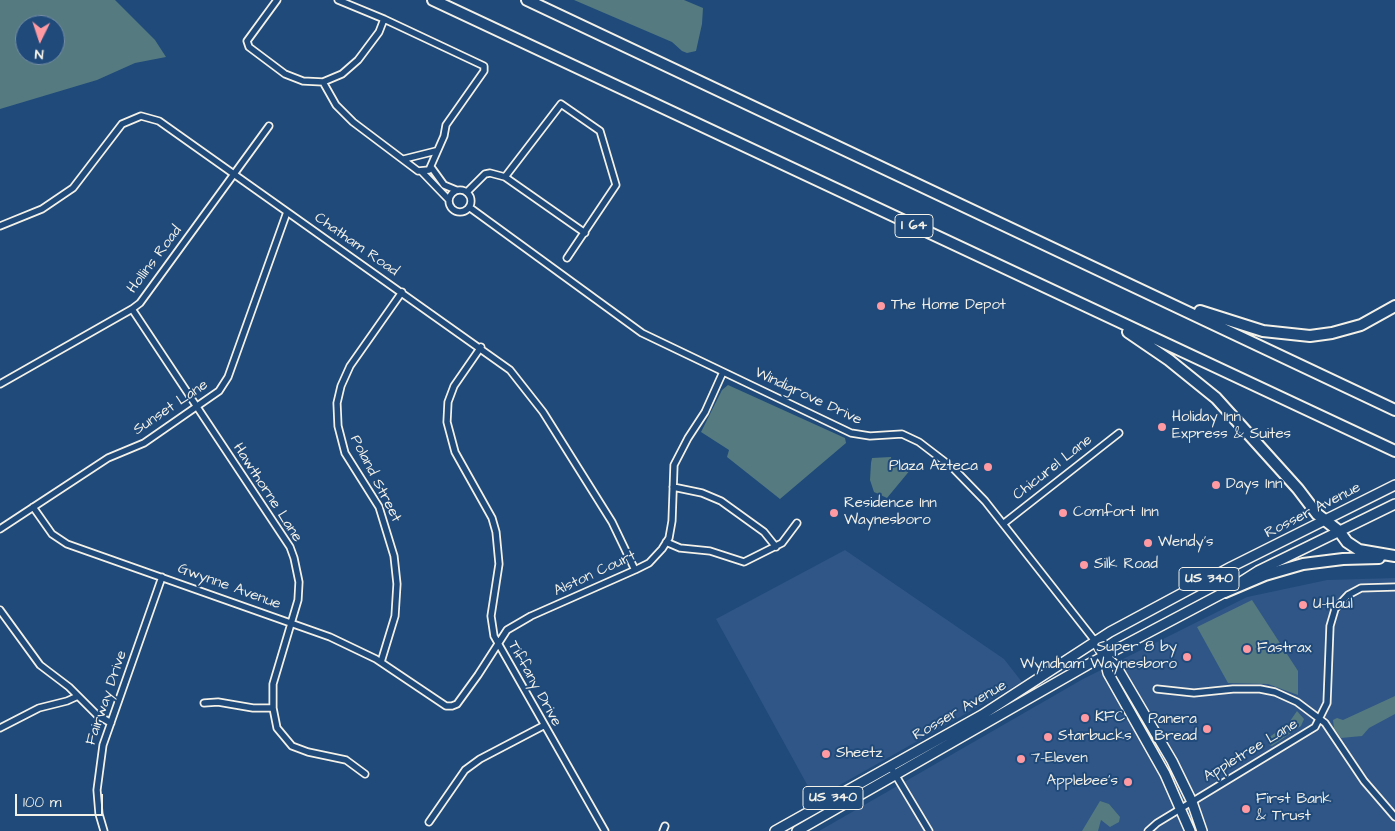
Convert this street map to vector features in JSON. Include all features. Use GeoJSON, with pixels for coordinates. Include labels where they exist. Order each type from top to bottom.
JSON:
{"type":"FeatureCollection","features":[{"type":"Feature","properties":{"kind":"highway","name":"I 64"},"geometry":{"type":"LineString","coordinates":[[433,0],[1395,451]]}},
{"type":"Feature","properties":{"kind":"highway","name":"I 64"},"geometry":{"type":"LineString","coordinates":[[527,0],[1395,410]]}},
{"type":"Feature","properties":{"kind":"highway"},"geometry":{"type":"LineString","coordinates":[[1116,278],[1206,314],[1282,334],[1310,336],[1342,331],[1377,317],[1395,306]]}},
{"type":"Feature","properties":{"kind":"highway"},"geometry":{"type":"LineString","coordinates":[[1078,302],[1142,341],[1202,386],[1237,419],[1298,489],[1317,514],[1339,532],[1347,542],[1360,550],[1395,557]]}},
{"type":"Feature","properties":{"kind":"highway"},"geometry":{"type":"LineString","coordinates":[[1225,592],[1265,575],[1304,564],[1343,559],[1395,557]]}},
{"type":"Feature","properties":{"kind":"main road","name":"Rosser Avenue"},"geometry":{"type":"LineString","coordinates":[[775,831],[1019,692],[1095,641],[1231,567],[1395,485]]}},
{"type":"Feature","properties":{"kind":"main road","name":"Rosser Avenue"},"geometry":{"type":"LineString","coordinates":[[797,831],[1104,656],[1225,592],[1258,571],[1395,504]]}},
{"type":"Feature","properties":{"kind":"main road"},"geometry":{"type":"LineString","coordinates":[[1095,641],[1104,656],[1108,672],[1165,774],[1182,809],[1190,831]]}},
{"type":"Feature","properties":{"kind":"main road"},"geometry":{"type":"LineString","coordinates":[[1104,656],[1116,666],[1192,802],[1202,831]]}},
{"type":"Feature","properties":{"kind":"street"},"geometry":{"type":"LineString","coordinates":[[277,0],[247,41],[249,47],[285,74],[303,81],[323,82],[342,74],[358,60],[379,32],[384,19]]}},
{"type":"Feature","properties":{"kind":"street"},"geometry":{"type":"LineString","coordinates":[[338,0],[384,19],[484,66],[484,71],[446,125],[444,136],[436,151],[432,165],[422,172]]}},
{"type":"Feature","properties":{"kind":"street"},"geometry":{"type":"LineString","coordinates":[[323,82],[336,105],[353,122],[422,172],[449,200],[451,207],[456,211],[464,211],[469,207],[471,199],[467,192],[444,185],[427,154]]}},
{"type":"Feature","properties":{"kind":"street"},"geometry":{"type":"LineString","coordinates":[[505,177],[561,104],[600,131],[616,185],[567,258]]}},
{"type":"Feature","properties":{"kind":"street","name":"Chatham Road"},"geometry":{"type":"LineString","coordinates":[[0,226],[42,209],[63,196],[82,178],[117,128],[134,118],[148,117],[159,121],[510,370],[529,393],[612,522],[635,570]]}},
{"type":"Feature","properties":{"kind":"street","name":"Hollins Road"},"geometry":{"type":"LineString","coordinates":[[1,383],[132,309],[140,302],[269,126]]}},
{"type":"Feature","properties":{"kind":"street"},"geometry":{"type":"LineString","coordinates":[[404,159],[436,151]]}},
{"type":"Feature","properties":{"kind":"street"},"geometry":{"type":"LineString","coordinates":[[414,168],[415,157]]}},
{"type":"Feature","properties":{"kind":"street"},"geometry":{"type":"LineString","coordinates":[[467,192],[485,174],[490,173],[505,177],[584,233]]}},
{"type":"Feature","properties":{"kind":"street"},"geometry":{"type":"LineString","coordinates":[[449,200],[451,194],[456,190]]}},
{"type":"Feature","properties":{"kind":"street","name":"Windigrove Drive"},"geometry":{"type":"LineString","coordinates":[[469,207],[632,327],[858,435],[902,434],[912,438],[964,479],[1003,524],[1095,641]]}},
{"type":"Feature","properties":{"kind":"street","name":"Sunset Lane"},"geometry":{"type":"LineString","coordinates":[[0,529],[108,458],[144,442],[197,408],[219,391],[228,377],[287,212]]}},
{"type":"Feature","properties":{"kind":"street","name":"Poland Street"},"geometry":{"type":"LineString","coordinates":[[382,662],[395,616],[397,584],[394,556],[379,507],[345,453],[338,426],[337,403],[341,386],[350,366],[402,292]]}},
{"type":"Feature","properties":{"kind":"street","name":"Hawthorne Lane"},"geometry":{"type":"LineString","coordinates":[[132,309],[290,547],[298,571],[299,587],[292,623],[275,674],[273,708],[277,728],[292,746],[346,760],[365,774]]}},
{"type":"Feature","properties":{"kind":"street","name":"Tiffany Drive"},"geometry":{"type":"LineString","coordinates":[[481,348],[454,386],[448,402],[447,422],[455,452],[492,518],[496,532],[499,564],[491,616],[497,645],[604,831]]}},
{"type":"Feature","properties":{"kind":"street","name":"Alston Court"},"geometry":{"type":"LineString","coordinates":[[422,690],[446,706],[457,704],[507,630],[519,622],[635,570],[656,557],[666,542],[672,521],[673,472],[678,458],[705,412],[723,372]]}},
{"type":"Feature","properties":{"kind":"street","name":"Chicurel Lane"},"geometry":{"type":"LineString","coordinates":[[1003,524],[1119,433]]}},
{"type":"Feature","properties":{"kind":"street"},"geometry":{"type":"LineString","coordinates":[[673,487],[702,492],[722,501],[764,532],[776,547]]}},
{"type":"Feature","properties":{"kind":"street","name":"Gwynne Avenue"},"geometry":{"type":"LineString","coordinates":[[33,507],[44,526],[59,540],[330,637],[382,662],[422,690]]}},
{"type":"Feature","properties":{"kind":"street"},"geometry":{"type":"LineString","coordinates":[[666,542],[680,548],[710,551],[744,562],[776,547],[785,540],[797,523]]}},
{"type":"Feature","properties":{"kind":"street","name":"Fairway Drive"},"geometry":{"type":"LineString","coordinates":[[104,831],[97,802],[98,776],[111,723],[162,577]]}},
{"type":"Feature","properties":{"kind":"street","name":"Appletree Lane"},"geometry":{"type":"LineString","coordinates":[[1148,831],[1157,823],[1304,735],[1320,719],[1327,703],[1330,631],[1336,609],[1344,598],[1356,590],[1370,587],[1395,587]]}},
{"type":"Feature","properties":{"kind":"street"},"geometry":{"type":"LineString","coordinates":[[0,610],[40,665],[78,696],[97,715],[111,723]]}},
{"type":"Feature","properties":{"kind":"street"},"geometry":{"type":"LineString","coordinates":[[1157,689],[1194,693],[1242,688],[1268,690],[1297,702],[1320,719],[1370,788],[1395,817]]}},
{"type":"Feature","properties":{"kind":"street"},"geometry":{"type":"LineString","coordinates":[[0,728],[39,708],[67,701],[78,696]]}},
{"type":"Feature","properties":{"kind":"street"},"geometry":{"type":"LineString","coordinates":[[204,703],[218,702],[253,708],[273,708]]}},
{"type":"Feature","properties":{"kind":"street"},"geometry":{"type":"LineString","coordinates":[[428,822],[465,770],[488,754],[543,726]]}},
{"type":"Feature","properties":{"kind":"street"},"geometry":{"type":"LineString","coordinates":[[890,766],[929,831]]}},
{"type":"Feature","properties":{"kind":"shaded area"},"geometry":{"type":"Polygon","coordinates":[[[845,550],[1004,659],[1022,682],[815,799],[716,619],[845,550]]]}},
{"type":"Feature","properties":{"kind":"shaded area"},"geometry":{"type":"Polygon","coordinates":[[[1395,578],[1395,831],[819,831],[1083,679],[1247,597],[1327,580],[1395,578]]]}},
{"type":"Feature","properties":{"kind":"green space"},"geometry":{"type":"Polygon","coordinates":[[[0,0],[115,0],[155,40],[166,57],[135,63],[97,80],[0,109],[0,0]]]}},
{"type":"Feature","properties":{"kind":"green space"},"geometry":{"type":"Polygon","coordinates":[[[574,0],[684,0],[703,8],[702,24],[696,51],[687,53],[682,51],[672,42],[574,0]]]}},
{"type":"Feature","properties":{"kind":"green space"},"geometry":{"type":"Polygon","coordinates":[[[728,385],[845,438],[846,443],[780,499],[727,457],[729,450],[701,432],[722,390],[728,385]]]}},
{"type":"Feature","properties":{"kind":"green space"},"geometry":{"type":"Polygon","coordinates":[[[891,457],[892,462],[900,462],[911,469],[887,498],[874,492],[870,480],[871,463],[872,458],[891,457]]]}},
{"type":"Feature","properties":{"kind":"green space","name":"Fastrax"},"geometry":{"type":"Polygon","coordinates":[[[1252,600],[1298,671],[1298,695],[1268,684],[1228,683],[1197,627],[1252,600]]]}},
{"type":"Feature","properties":{"kind":"green space"},"geometry":{"type":"Polygon","coordinates":[[[1395,696],[1395,714],[1369,728],[1362,736],[1341,738],[1334,728],[1333,720],[1337,718],[1343,720],[1395,696]]]}},
{"type":"Feature","properties":{"kind":"green space"},"geometry":{"type":"Polygon","coordinates":[[[1297,711],[1304,719],[1301,726],[1272,746],[1269,745],[1268,738],[1288,724],[1297,711]]]}},
{"type":"Feature","properties":{"kind":"green space"},"geometry":{"type":"Polygon","coordinates":[[[1100,801],[1109,804],[1120,817],[1119,822],[1110,827],[1101,820],[1098,831],[1082,831],[1100,801]]]}},
{"type":"Feature","properties":{"kind":"place","name":"The Home Depot"},"geometry":{"type":"Point","coordinates":[881,306]}},
{"type":"Feature","properties":{"kind":"place","name":"Holiday Inn Express & Suites"},"geometry":{"type":"Point","coordinates":[1162,427]}},
{"type":"Feature","properties":{"kind":"place","name":"Plaza Azteca"},"geometry":{"type":"Point","coordinates":[988,467]}},
{"type":"Feature","properties":{"kind":"place","name":"Days Inn"},"geometry":{"type":"Point","coordinates":[1216,485]}},
{"type":"Feature","properties":{"kind":"place","name":"Residence Inn Waynesboro"},"geometry":{"type":"Point","coordinates":[834,513]}},
{"type":"Feature","properties":{"kind":"place","name":"Comfort Inn"},"geometry":{"type":"Point","coordinates":[1063,513]}},
{"type":"Feature","properties":{"kind":"place","name":"Wendy's"},"geometry":{"type":"Point","coordinates":[1148,543]}},
{"type":"Feature","properties":{"kind":"place","name":"Silk Road"},"geometry":{"type":"Point","coordinates":[1084,565]}},
{"type":"Feature","properties":{"kind":"place","name":"U-Haul"},"geometry":{"type":"Point","coordinates":[1303,605]}},
{"type":"Feature","properties":{"kind":"place","name":"Fastrax"},"geometry":{"type":"Point","coordinates":[1247,649]}},
{"type":"Feature","properties":{"kind":"place","name":"Super 8 by Wyndham Waynesboro"},"geometry":{"type":"Point","coordinates":[1187,657]}},
{"type":"Feature","properties":{"kind":"place","name":"KFC"},"geometry":{"type":"Point","coordinates":[1085,718]}},
{"type":"Feature","properties":{"kind":"place","name":"Panera Bread"},"geometry":{"type":"Point","coordinates":[1207,729]}},
{"type":"Feature","properties":{"kind":"place","name":"Starbucks"},"geometry":{"type":"Point","coordinates":[1048,737]}},
{"type":"Feature","properties":{"kind":"place","name":"Sheetz"},"geometry":{"type":"Point","coordinates":[826,754]}},
{"type":"Feature","properties":{"kind":"place","name":"7-Eleven"},"geometry":{"type":"Point","coordinates":[1021,759]}},
{"type":"Feature","properties":{"kind":"place","name":"Applebee's"},"geometry":{"type":"Point","coordinates":[1128,782]}},
{"type":"Feature","properties":{"kind":"place","name":"First Bank & Trust"},"geometry":{"type":"Point","coordinates":[1246,809]}}]}
